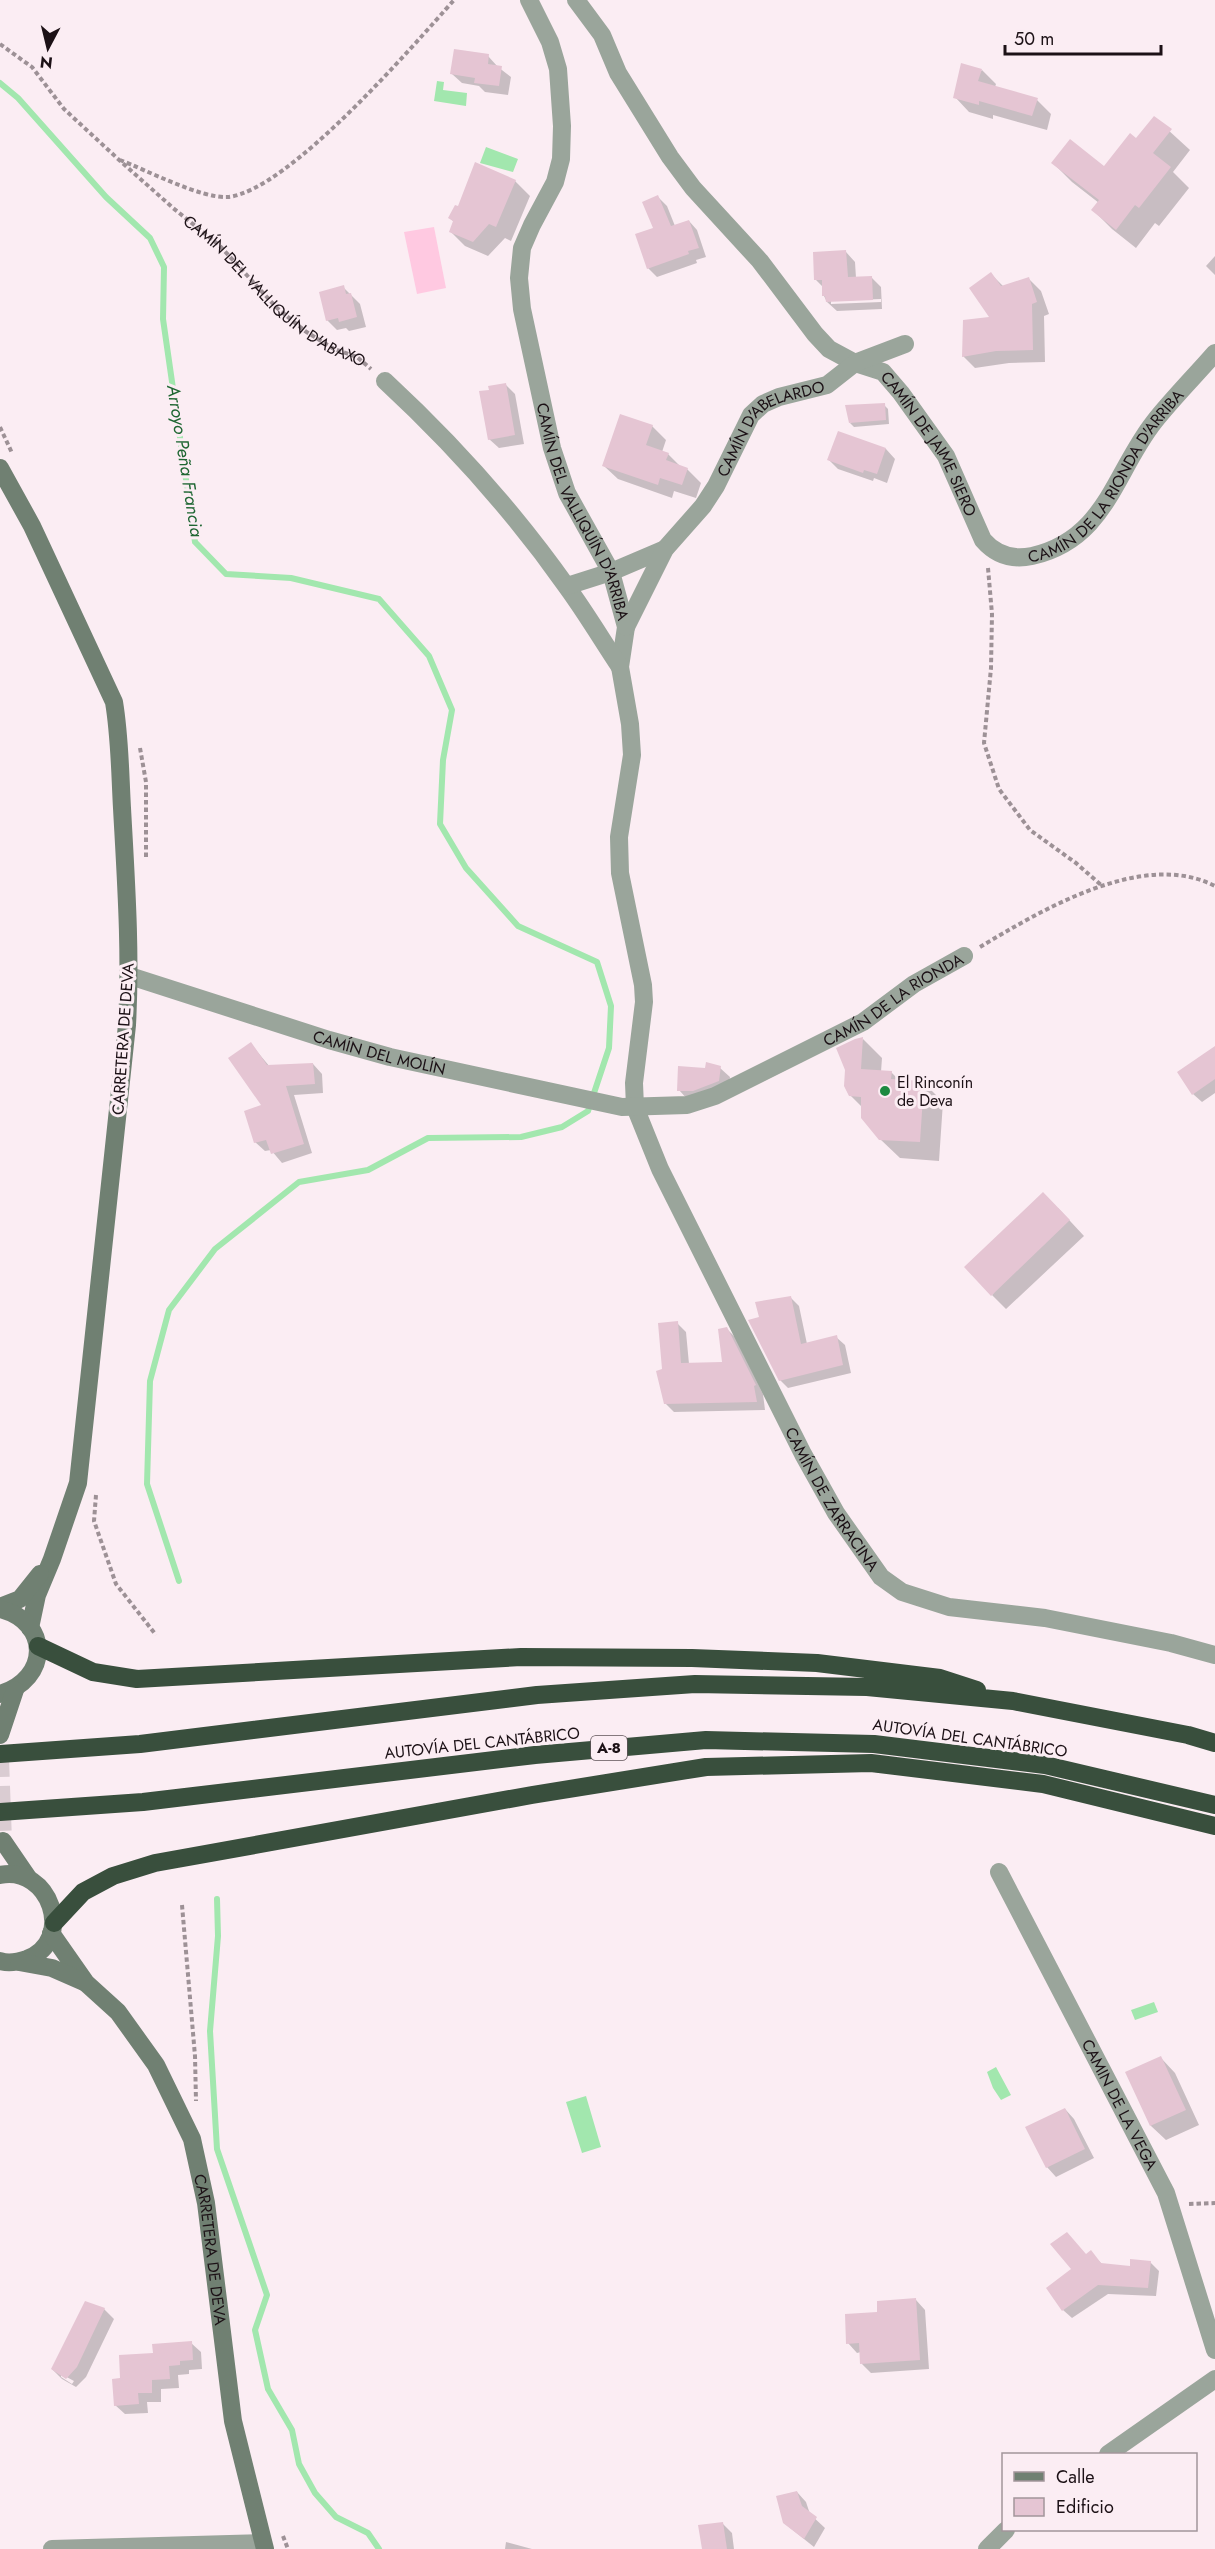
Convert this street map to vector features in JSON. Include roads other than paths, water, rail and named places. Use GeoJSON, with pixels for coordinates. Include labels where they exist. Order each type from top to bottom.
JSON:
{"type":"FeatureCollection","features":[{"type":"Feature","properties":{"kind":"highway"},"geometry":{"type":"LineString","coordinates":[[38,1646],[93,1672],[137,1679],[521,1657],[692,1658],[817,1663],[940,1678],[1013,1701]]}},
{"type":"Feature","properties":{"kind":"highway"},"geometry":{"type":"LineString","coordinates":[[0,1754],[140,1744],[537,1695],[695,1684],[867,1687],[1013,1701],[1188,1735],[1215,1743]]}},
{"type":"Feature","properties":{"kind":"highway","name":"AUTOVÍA DEL CANTÁBRICO"},"geometry":{"type":"LineString","coordinates":[[0,1812],[143,1802],[536,1755],[706,1740],[874,1744],[1045,1765],[1215,1805]]}},
{"type":"Feature","properties":{"kind":"highway"},"geometry":{"type":"LineString","coordinates":[[52,1928],[83,1892],[113,1876],[155,1863],[532,1795],[706,1767],[883,1765],[1043,1784],[1215,1827]]}},
{"type":"Feature","properties":{"kind":"street","name":"CAMÍN DEL VALLIQUÍN D'ARRIBA"},"geometry":{"type":"LineString","coordinates":[[529,0],[550,42],[558,69],[562,126],[561,159],[555,182],[522,248],[519,278],[522,309],[552,448],[563,482],[611,572],[626,627],[620,667],[630,724],[632,755],[619,837],[620,873],[643,984],[644,1002],[634,1083],[636,1107]]}},
{"type":"Feature","properties":{"kind":"street","name":"CAMÍN DE JAIME SIERO"},"geometry":{"type":"LineString","coordinates":[[576,0],[602,34],[618,73],[670,157],[693,188],[760,261],[829,349],[855,363],[883,372],[932,434],[946,456],[983,540]]}},
{"type":"Feature","properties":{"kind":"street","name":"CAMÍN D'ABELARDO"},"geometry":{"type":"LineString","coordinates":[[626,627],[665,549],[703,506],[716,486],[751,415],[763,404],[779,397],[827,385],[855,363],[905,344]]}},
{"type":"Feature","properties":{"kind":"street","name":"CAMÍN DE LA RIONDA D'ARRIBA"},"geometry":{"type":"LineString","coordinates":[[983,540],[991,549],[1005,556],[1026,557],[1052,552],[1085,528],[1106,504],[1153,423],[1215,353]]}},
{"type":"Feature","properties":{"kind":"street"},"geometry":{"type":"LineString","coordinates":[[385,381],[425,418],[513,516],[567,586],[620,667]]}},
{"type":"Feature","properties":{"kind":"street","name":"CARRETERA DE DEVA"},"geometry":{"type":"LineString","coordinates":[[0,468],[32,526],[114,702],[118,729],[127,879],[129,976],[127,1025],[78,1483],[37,1595],[30,1628]]}},
{"type":"Feature","properties":{"kind":"street","name":"CAMÍN D'ABELARDO"},"geometry":{"type":"LineString","coordinates":[[567,586],[611,572],[665,549]]}},
{"type":"Feature","properties":{"kind":"street","name":"CAMÍN DE LA RIONDA"},"geometry":{"type":"LineString","coordinates":[[636,1107],[687,1105],[716,1096],[863,1022],[914,984],[964,956]]}},
{"type":"Feature","properties":{"kind":"street","name":"CAMÍN DEL MOLÍN"},"geometry":{"type":"LineString","coordinates":[[129,976],[329,1040],[390,1057],[609,1104],[636,1107]]}},
{"type":"Feature","properties":{"kind":"street","name":"CAMÍN DE ZARRACINA"},"geometry":{"type":"LineString","coordinates":[[636,1107],[660,1169],[803,1454],[836,1513],[881,1577],[902,1592],[949,1607],[1045,1618],[1171,1643],[1215,1655]]}},
{"type":"Feature","properties":{"kind":"street","name":"CARRETERA DE DEVA"},"geometry":{"type":"LineString","coordinates":[[0,1608],[20,1599],[52,1559]]}},
{"type":"Feature","properties":{"kind":"street"},"geometry":{"type":"LineString","coordinates":[[0,1608],[14,1613],[30,1628],[38,1646],[37,1663],[29,1678],[8,1692],[0,1735]]}},
{"type":"Feature","properties":{"kind":"street","name":"CARRETERA DE DEVA"},"geometry":{"type":"LineString","coordinates":[[0,1849],[3,1841],[29,1879],[48,1897],[53,1910],[52,1928],[86,1983],[118,2012],[156,2065],[192,2139],[206,2203],[232,2421],[263,2546]]}},
{"type":"Feature","properties":{"kind":"street","name":"CAMIN DE LA VEGA"},"geometry":{"type":"LineString","coordinates":[[999,1872],[1166,2193],[1215,2350]]}},
{"type":"Feature","properties":{"kind":"street"},"geometry":{"type":"LineString","coordinates":[[0,1875],[16,1875],[29,1879]]}},
{"type":"Feature","properties":{"kind":"street"},"geometry":{"type":"LineString","coordinates":[[19,1962],[32,1957],[43,1948],[52,1928]]}},
{"type":"Feature","properties":{"kind":"street","name":"CARRETERA DE DEVA"},"geometry":{"type":"LineString","coordinates":[[0,1961],[52,1968],[86,1983]]}},
{"type":"Feature","properties":{"kind":"street"},"geometry":{"type":"LineString","coordinates":[[1109,2453],[1215,2379]]}},
{"type":"Feature","properties":{"kind":"street"},"geometry":{"type":"LineString","coordinates":[[987,2549],[1004,2531]]}},
{"type":"Feature","properties":{"kind":"street"},"geometry":{"type":"LineString","coordinates":[[52,2549],[263,2546]]}},
{"type":"Feature","properties":{"kind":"waterway","name":"Arroyo Peña Francia"},"geometry":{"type":"LineString","coordinates":[[0,83],[18,98],[106,197],[150,238],[164,267],[163,319],[195,542],[226,574],[291,578],[379,599],[429,656],[452,710],[443,760],[440,824],[466,868],[518,926],[597,962],[611,1006],[609,1048],[588,1111],[562,1127],[521,1137],[428,1138],[368,1170],[299,1182],[215,1249],[169,1310],[150,1381],[147,1484],[179,1581]]}},
{"type":"Feature","properties":{"kind":"waterway","name":"Arroyo Peña Francia"},"geometry":{"type":"LineString","coordinates":[[217,1899],[218,1936],[210,2031],[217,2149],[267,2295],[255,2330],[268,2389],[292,2430],[299,2464],[315,2493],[336,2517],[368,2533],[379,2549]]}},
{"type":"Feature","properties":{"kind":"tunnel"},"geometry":{"type":"LineString","coordinates":[[0,1759],[3,1841]]}},
{"type":"Feature","properties":{"kind":"place","name":"El Rinconín de Deva"},"geometry":{"type":"Point","coordinates":[885,1091]}}]}
